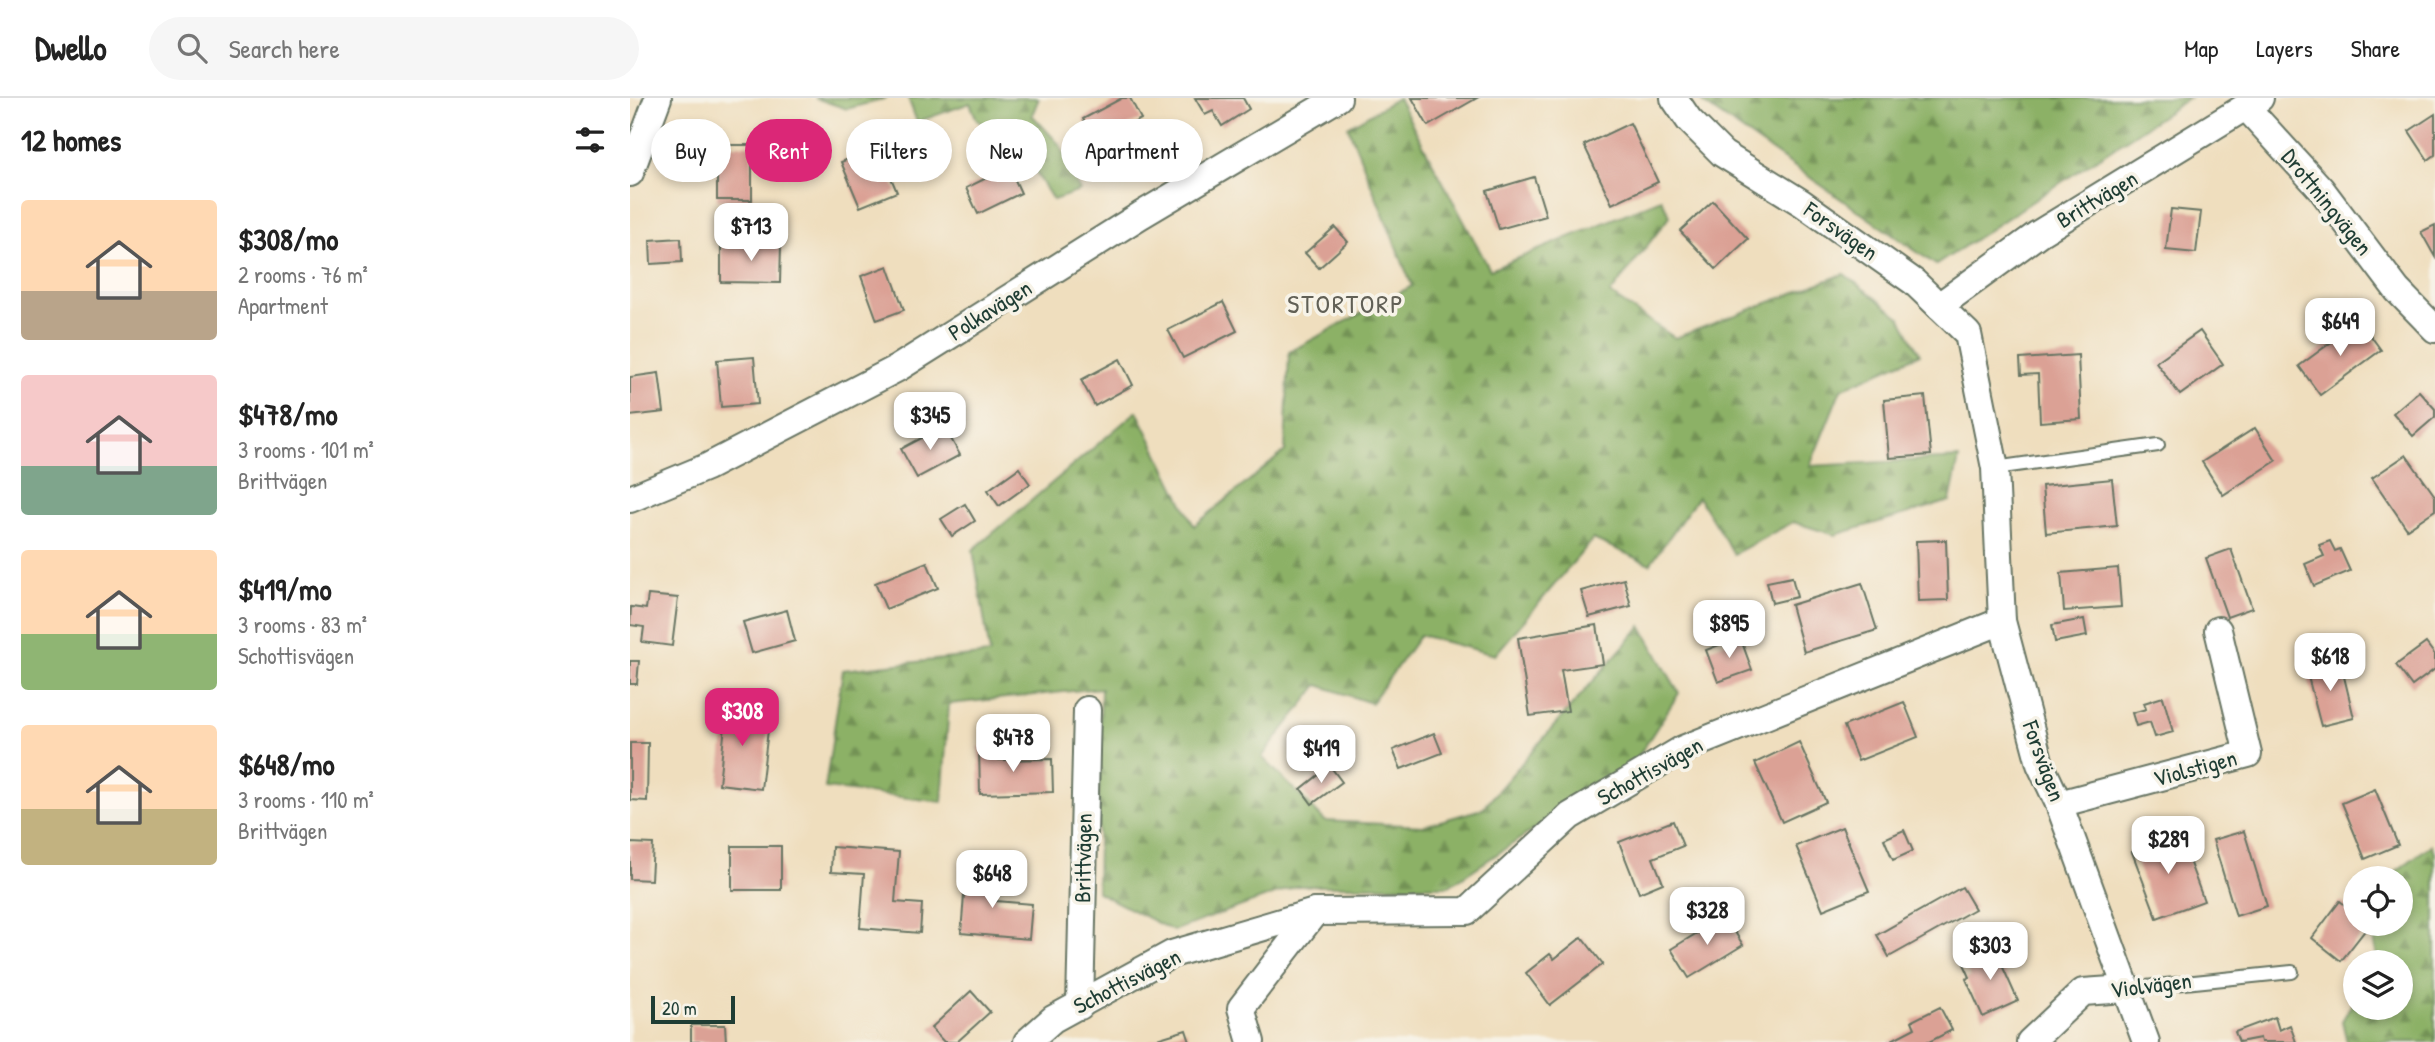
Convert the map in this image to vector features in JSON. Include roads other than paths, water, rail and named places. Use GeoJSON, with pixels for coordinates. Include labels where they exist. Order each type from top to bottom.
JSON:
{"type":"FeatureCollection","features":[{"type":"Feature","properties":{"kind":"street"},"geometry":{"type":"LineString","coordinates":[[630,173],[658,98]]}},
{"type":"Feature","properties":{"kind":"street","name":"Polkavägen"},"geometry":{"type":"LineString","coordinates":[[630,499],[707,467],[898,368],[1142,215],[1338,98]]}},
{"type":"Feature","properties":{"kind":"street","name":"Forsvägen"},"geometry":{"type":"LineString","coordinates":[[1674,98],[1689,120],[1723,153],[1835,226],[1914,282],[1968,334],[1995,468],[2002,621],[2040,764],[2059,804],[2146,1042]]}},
{"type":"Feature","properties":{"kind":"street","name":"Brittvägen"},"geometry":{"type":"LineString","coordinates":[[1938,306],[2038,234],[2253,103]]}},
{"type":"Feature","properties":{"kind":"street","name":"Drottningvägen"},"geometry":{"type":"LineString","coordinates":[[2253,103],[2398,290],[2435,329]]}},
{"type":"Feature","properties":{"kind":"street","name":"Schottisvägen"},"geometry":{"type":"LineString","coordinates":[[1027,1042],[1052,1019],[1172,954],[1315,912],[1467,911],[1570,816],[1683,749],[2002,621]]}},
{"type":"Feature","properties":{"kind":"street","name":"Violstigen"},"geometry":{"type":"LineString","coordinates":[[2059,804],[2248,754],[2218,631]]}},
{"type":"Feature","properties":{"kind":"street","name":"Brittvägen"},"geometry":{"type":"LineString","coordinates":[[1080,1006],[1087,710]]}},
{"type":"Feature","properties":{"kind":"street"},"geometry":{"type":"LineString","coordinates":[[1251,1042],[1241,1008],[1315,912]]}},
{"type":"Feature","properties":{"kind":"street","name":"Violvägen"},"geometry":{"type":"LineString","coordinates":[[2030,1042],[2083,992],[2126,989]]}},
{"type":"Feature","properties":{"kind":"lane"},"geometry":{"type":"LineString","coordinates":[[1995,468],[2158,444]]}},
{"type":"Feature","properties":{"kind":"lane","name":"Violvägen"},"geometry":{"type":"LineString","coordinates":[[2126,989],[2292,972]]}},
{"type":"Feature","properties":{"kind":"district","name":"STORTORP"},"geometry":{"type":"Point","coordinates":[1346,304]}}]}
